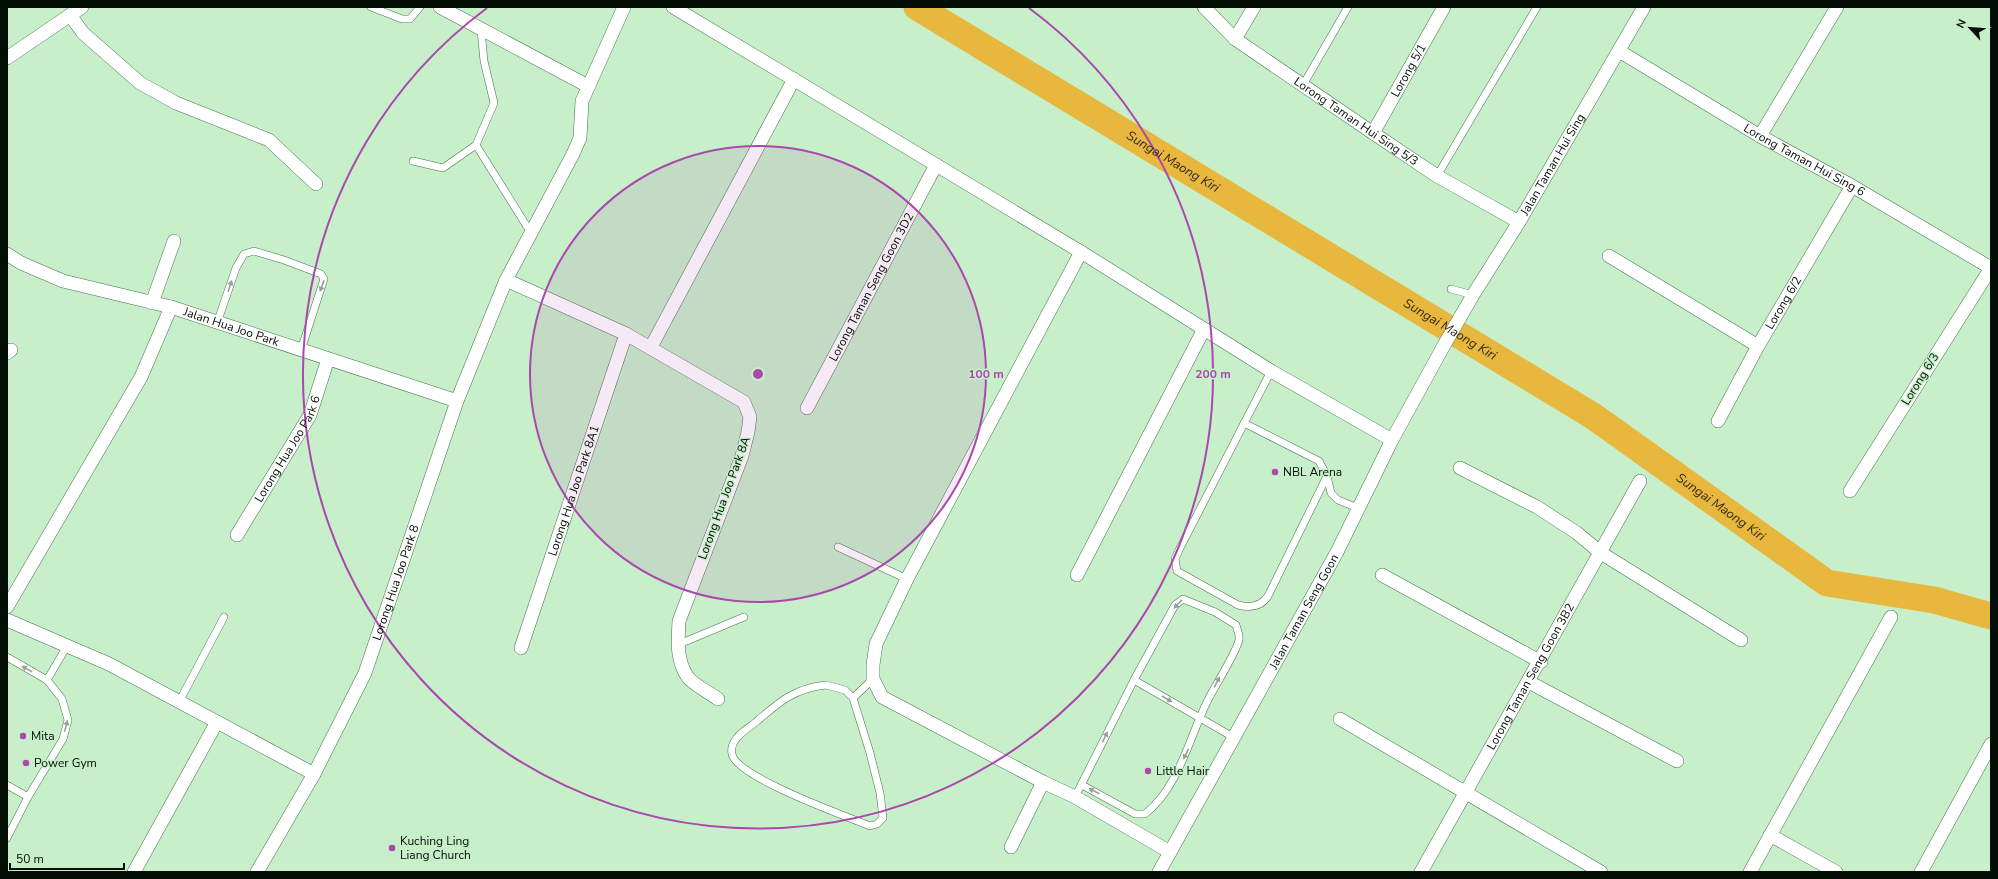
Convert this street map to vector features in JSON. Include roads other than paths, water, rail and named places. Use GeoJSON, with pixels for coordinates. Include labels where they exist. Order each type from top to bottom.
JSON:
{"type":"FeatureCollection","features":[{"type":"Feature","properties":{"kind":"street"},"geometry":{"type":"LineString","coordinates":[[7,58],[82,7]]}},
{"type":"Feature","properties":{"kind":"street"},"geometry":{"type":"LineString","coordinates":[[440,7],[588,86]]}},
{"type":"Feature","properties":{"kind":"street","name":"Lorong Hua Joo Park 8"},"geometry":{"type":"LineString","coordinates":[[257,872],[314,774],[365,673],[456,401],[506,280],[580,138],[582,102],[624,7]]}},
{"type":"Feature","properties":{"kind":"street"},"geometry":{"type":"LineString","coordinates":[[673,7],[1081,252],[1271,371],[1392,440]]}},
{"type":"Feature","properties":{"kind":"street","name":"Lorong Taman Hui Sing 5/3"},"geometry":{"type":"LineString","coordinates":[[1204,7],[1235,39],[1437,176],[1519,222]]}},
{"type":"Feature","properties":{"kind":"street"},"geometry":{"type":"LineString","coordinates":[[1235,39],[1254,7]]}},
{"type":"Feature","properties":{"kind":"street","name":"Lorong 5/1"},"geometry":{"type":"LineString","coordinates":[[1373,133],[1444,7]]}},
{"type":"Feature","properties":{"kind":"street","name":"Jalan Taman Hui Sing"},"geometry":{"type":"LineString","coordinates":[[1443,347],[1473,295],[1519,222],[1644,7]]}},
{"type":"Feature","properties":{"kind":"street"},"geometry":{"type":"LineString","coordinates":[[1760,136],[1837,7]]}},
{"type":"Feature","properties":{"kind":"street"},"geometry":{"type":"LineString","coordinates":[[70,16],[83,33],[140,83],[176,103],[269,140],[316,184]]}},
{"type":"Feature","properties":{"kind":"street","name":"Lorong Taman Hui Sing 6"},"geometry":{"type":"LineString","coordinates":[[1619,51],[1760,136],[1852,186],[1991,268]]}},
{"type":"Feature","properties":{"kind":"street"},"geometry":{"type":"LineString","coordinates":[[651,347],[794,79]]}},
{"type":"Feature","properties":{"kind":"street","name":"Lorong Taman Seng Goon 3D2"},"geometry":{"type":"LineString","coordinates":[[807,408],[936,165]]}},
{"type":"Feature","properties":{"kind":"street","name":"Lorong 6/2"},"geometry":{"type":"LineString","coordinates":[[1718,421],[1758,346],[1852,186]]}},
{"type":"Feature","properties":{"kind":"street"},"geometry":{"type":"LineString","coordinates":[[152,303],[174,241]]}},
{"type":"Feature","properties":{"kind":"street"},"geometry":{"type":"LineString","coordinates":[[1081,252],[907,579],[876,644],[873,665],[874,679],[882,697],[1043,782],[1075,797],[1170,852]]}},
{"type":"Feature","properties":{"kind":"street","name":"Jalan Hua Joo Park"},"geometry":{"type":"LineString","coordinates":[[7,254],[21,263],[63,281],[171,307],[456,401]]}},
{"type":"Feature","properties":{"kind":"street"},"geometry":{"type":"LineString","coordinates":[[1608,256],[1758,346]]}},
{"type":"Feature","properties":{"kind":"street","name":"Lorong 6/3"},"geometry":{"type":"LineString","coordinates":[[1850,491],[1991,268]]}},
{"type":"Feature","properties":{"kind":"street","name":"Lorong Hua Joo Park 8A"},"geometry":{"type":"LineString","coordinates":[[506,280],[626,334],[651,347],[744,402],[750,417],[742,456],[679,621],[677,645],[680,660],[688,677],[718,699]]}},
{"type":"Feature","properties":{"kind":"street"},"geometry":{"type":"LineString","coordinates":[[7,607],[141,377],[171,307]]}},
{"type":"Feature","properties":{"kind":"street"},"geometry":{"type":"LineString","coordinates":[[1076,575],[1204,329]]}},
{"type":"Feature","properties":{"kind":"street","name":"Lorong Hua Joo Park 8A1"},"geometry":{"type":"LineString","coordinates":[[521,648],[626,334]]}},
{"type":"Feature","properties":{"kind":"street","name":"Jalan Taman Seng Goon"},"geometry":{"type":"LineString","coordinates":[[1159,872],[1232,737],[1337,552],[1392,440],[1443,347]]}},
{"type":"Feature","properties":{"kind":"street","name":"Lorong Hua Joo Park 6"},"geometry":{"type":"LineString","coordinates":[[237,535],[310,415],[328,358]]}},
{"type":"Feature","properties":{"kind":"street"},"geometry":{"type":"LineString","coordinates":[[1460,468],[1537,507],[1577,533],[1601,553],[1741,640]]}},
{"type":"Feature","properties":{"kind":"street","name":"Lorong Taman Seng Goon 3B2"},"geometry":{"type":"LineString","coordinates":[[1421,872],[1541,662],[1640,481]]}},
{"type":"Feature","properties":{"kind":"street"},"geometry":{"type":"LineString","coordinates":[[1382,575],[1541,662]]}},
{"type":"Feature","properties":{"kind":"street"},"geometry":{"type":"LineString","coordinates":[[1750,872],[1891,617]]}},
{"type":"Feature","properties":{"kind":"street"},"geometry":{"type":"LineString","coordinates":[[7,620],[109,664],[314,774]]}},
{"type":"Feature","properties":{"kind":"street"},"geometry":{"type":"LineString","coordinates":[[1529,682],[1677,760]]}},
{"type":"Feature","properties":{"kind":"street"},"geometry":{"type":"LineString","coordinates":[[1340,719],[1601,872]]}},
{"type":"Feature","properties":{"kind":"street"},"geometry":{"type":"LineString","coordinates":[[134,872],[217,722]]}},
{"type":"Feature","properties":{"kind":"street"},"geometry":{"type":"LineString","coordinates":[[1921,872],[1991,744]]}},
{"type":"Feature","properties":{"kind":"street"},"geometry":{"type":"LineString","coordinates":[[1011,847],[1043,782]]}},
{"type":"Feature","properties":{"kind":"street"},"geometry":{"type":"LineString","coordinates":[[1770,835],[1836,872]]}},
{"type":"Feature","properties":{"kind":"lane"},"geometry":{"type":"LineString","coordinates":[[371,7],[402,19],[410,19],[420,7]]}},
{"type":"Feature","properties":{"kind":"lane"},"geometry":{"type":"LineString","coordinates":[[1303,85],[1348,7]]}},
{"type":"Feature","properties":{"kind":"lane"},"geometry":{"type":"LineString","coordinates":[[1437,176],[1537,7]]}},
{"type":"Feature","properties":{"kind":"lane"},"geometry":{"type":"LineString","coordinates":[[413,161],[443,168],[476,145],[494,103],[484,61],[481,30]]}},
{"type":"Feature","properties":{"kind":"lane"},"geometry":{"type":"LineString","coordinates":[[476,145],[531,232]]}},
{"type":"Feature","properties":{"kind":"lane"},"geometry":{"type":"LineString","coordinates":[[217,322],[236,268],[244,254],[254,251],[284,260],[321,274],[324,279],[301,350]]}},
{"type":"Feature","properties":{"kind":"lane"},"geometry":{"type":"LineString","coordinates":[[1451,289],[1473,295]]}},
{"type":"Feature","properties":{"kind":"lane"},"geometry":{"type":"LineString","coordinates":[[1271,371],[1179,550],[1175,559],[1177,571],[1238,605],[1248,608],[1258,606],[1268,596],[1327,476]]}},
{"type":"Feature","properties":{"kind":"lane"},"geometry":{"type":"LineString","coordinates":[[1244,422],[1319,461],[1327,476],[1331,493],[1338,500],[1358,508]]}},
{"type":"Feature","properties":{"kind":"lane"},"geometry":{"type":"LineString","coordinates":[[838,547],[907,579]]}},
{"type":"Feature","properties":{"kind":"lane"},"geometry":{"type":"LineString","coordinates":[[1075,797],[1134,680],[1175,605],[1183,599],[1215,612],[1236,625],[1239,639],[1200,718],[1177,772],[1154,807],[1145,814],[1135,814],[1082,785]]}},
{"type":"Feature","properties":{"kind":"lane"},"geometry":{"type":"LineString","coordinates":[[179,702],[224,617]]}},
{"type":"Feature","properties":{"kind":"lane"},"geometry":{"type":"LineString","coordinates":[[677,645],[744,617]]}},
{"type":"Feature","properties":{"kind":"lane"},"geometry":{"type":"LineString","coordinates":[[47,680],[67,646]]}},
{"type":"Feature","properties":{"kind":"lane"},"geometry":{"type":"LineString","coordinates":[[7,658],[47,680],[62,699],[68,720],[63,739],[28,797],[7,838]]}},
{"type":"Feature","properties":{"kind":"lane"},"geometry":{"type":"LineString","coordinates":[[853,698],[874,679]]}},
{"type":"Feature","properties":{"kind":"lane"},"geometry":{"type":"LineString","coordinates":[[1134,680],[1232,737]]}},
{"type":"Feature","properties":{"kind":"lane"},"geometry":{"type":"LineString","coordinates":[[826,685],[838,687],[853,698],[870,753],[880,793],[883,818],[877,824],[870,826],[798,797],[744,770],[735,762],[732,754],[732,744],[739,735],[777,704],[805,688],[826,685]]}},
{"type":"Feature","properties":{"kind":"lane"},"geometry":{"type":"LineString","coordinates":[[7,785],[28,797]]}},
{"type":"Feature","properties":{"kind":"waterway","name":"Sungai Maong Kiri"},"geometry":{"type":"LineString","coordinates":[[917,7],[1593,416],[1827,583],[1934,600],[1991,616]]}},
{"type":"Feature","properties":{"kind":"place","name":"NBL Arena"},"geometry":{"type":"Point","coordinates":[1275,472]}},
{"type":"Feature","properties":{"kind":"place","name":"Mita"},"geometry":{"type":"Point","coordinates":[23,736]}},
{"type":"Feature","properties":{"kind":"place","name":"Power Gym"},"geometry":{"type":"Point","coordinates":[26,763]}},
{"type":"Feature","properties":{"kind":"place","name":"Little Hair"},"geometry":{"type":"Point","coordinates":[1148,771]}},
{"type":"Feature","properties":{"kind":"place","name":"Kuching Ling Liang Church"},"geometry":{"type":"Point","coordinates":[392,848]}}]}
